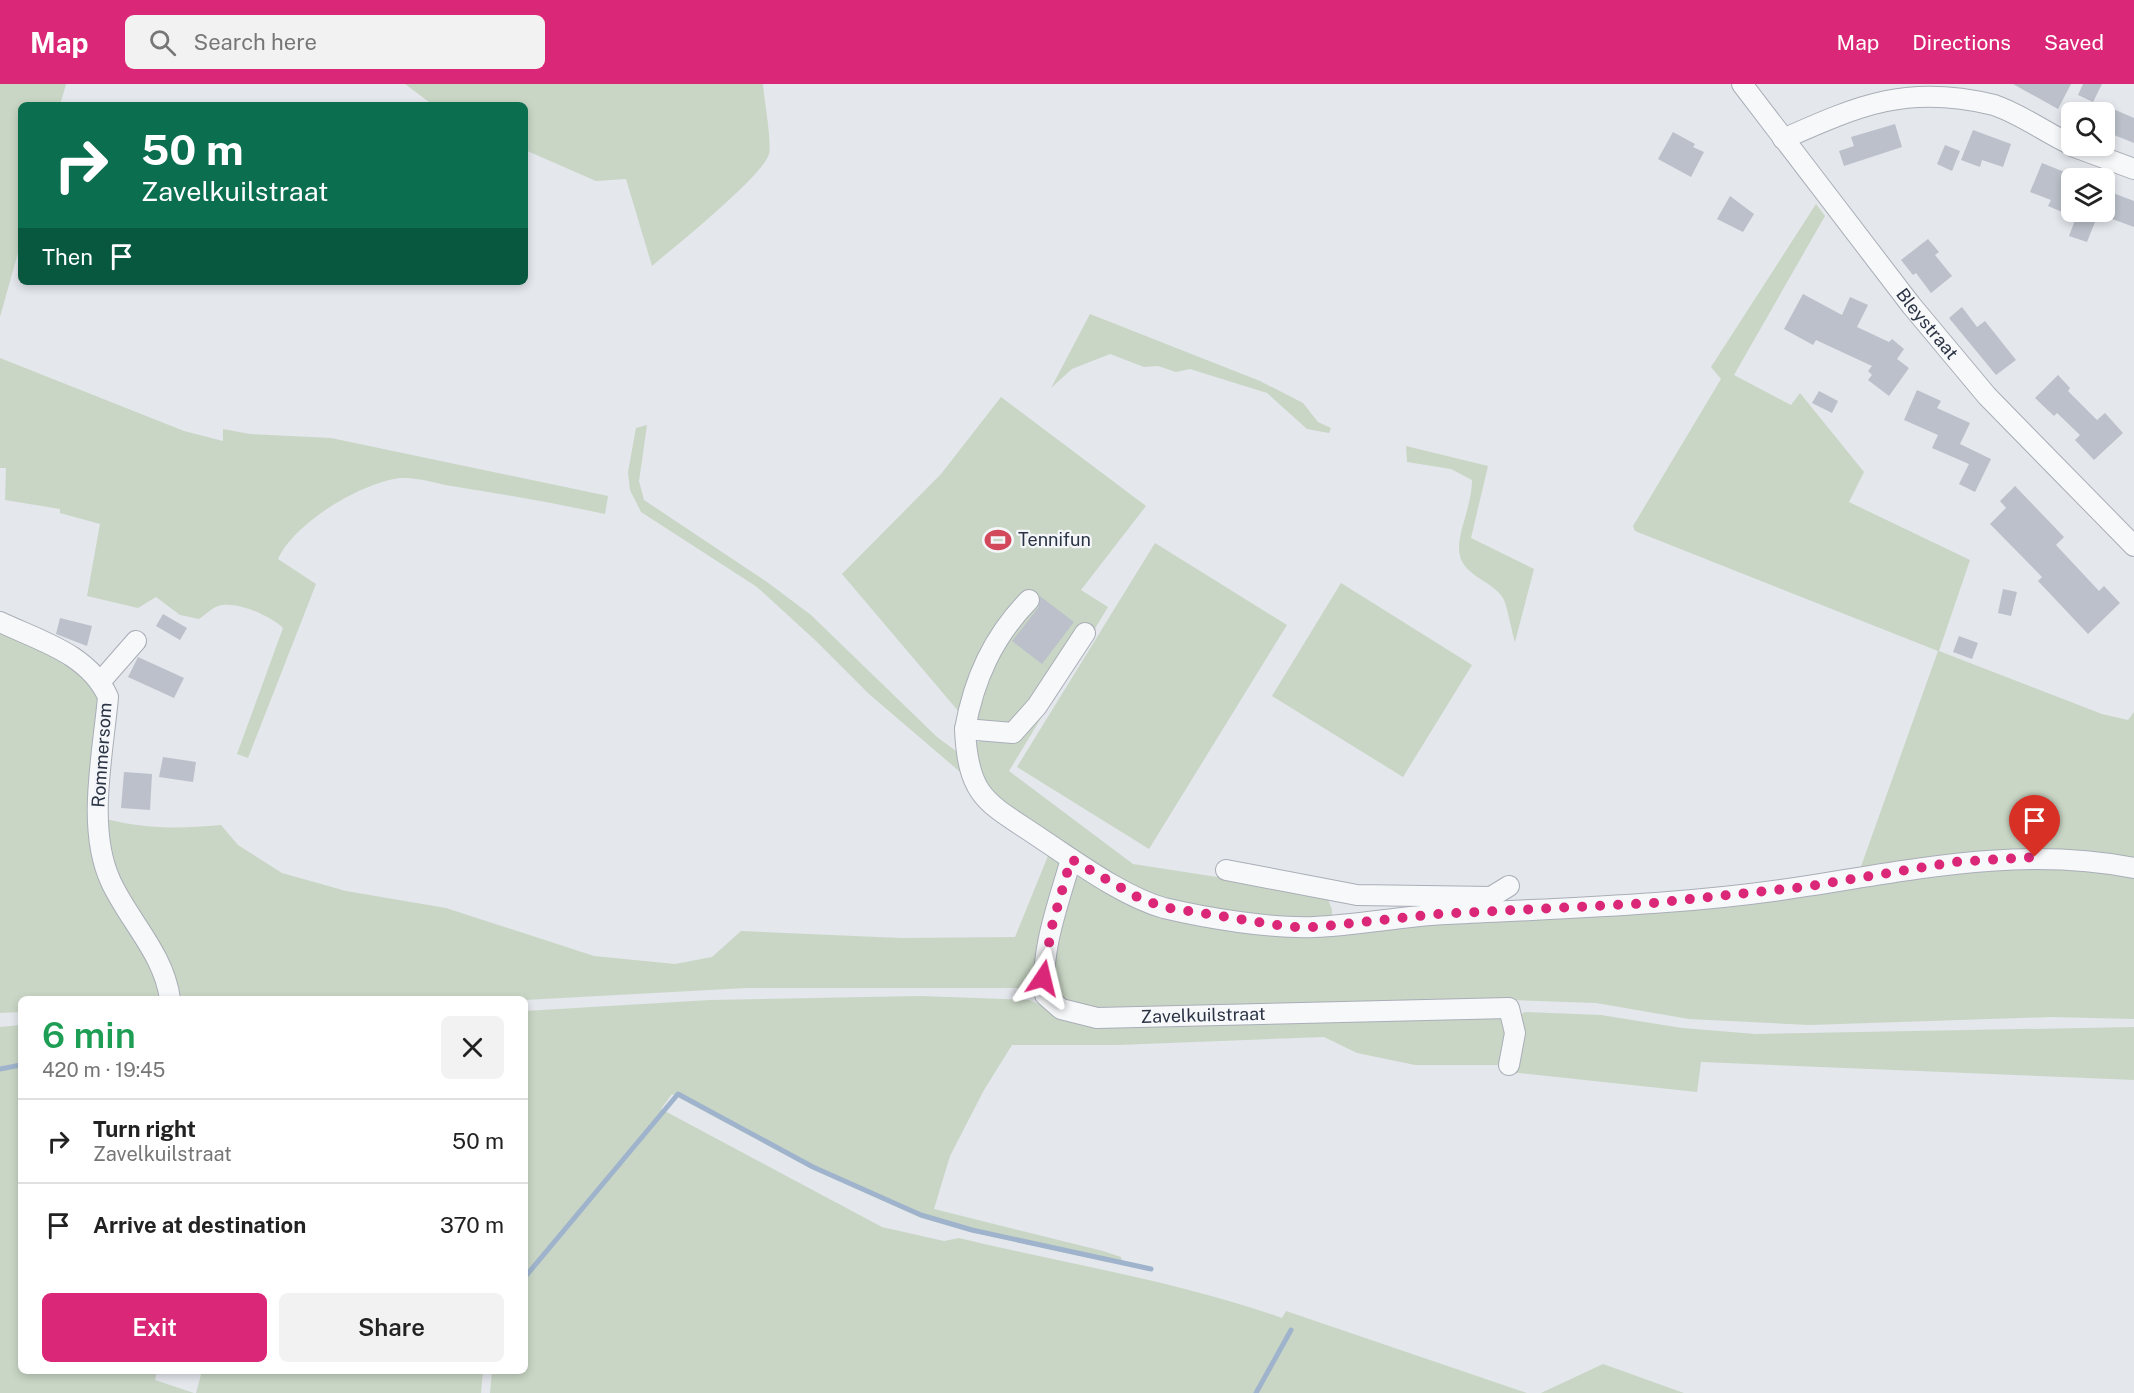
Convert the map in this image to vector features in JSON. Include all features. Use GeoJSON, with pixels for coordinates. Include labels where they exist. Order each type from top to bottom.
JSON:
{"type":"FeatureCollection","features":[{"type":"Feature","properties":{"kind":"street","name":"Bleystraat"},"geometry":{"type":"LineString","coordinates":[[1742,84],[1911,305],[1987,396],[2134,546]]}},
{"type":"Feature","properties":{"kind":"street"},"geometry":{"type":"LineString","coordinates":[[1783,139],[1870,100],[1934,92],[1995,105],[2061,139]]}},
{"type":"Feature","properties":{"kind":"street"},"geometry":{"type":"LineString","coordinates":[[2100,156],[2134,169]]}},
{"type":"Feature","properties":{"kind":"street"},"geometry":{"type":"LineString","coordinates":[[1029,600],[1010,620],[993,644],[971,694],[964,738],[978,791],[993,805],[1071,859],[1139,898],[1163,907],[1290,927],[1316,927],[1438,914],[1707,898],[1804,887],[1955,862],[1999,859],[2080,859],[2134,868]]}},
{"type":"Feature","properties":{"kind":"street","name":"Rommersom"},"geometry":{"type":"LineString","coordinates":[[0,622],[77,658],[101,681],[108,697],[97,836],[110,881],[122,904],[145,936],[161,968],[169,996]]}},
{"type":"Feature","properties":{"kind":"street"},"geometry":{"type":"LineString","coordinates":[[964,738],[1013,733],[1037,706],[1085,633]]}},
{"type":"Feature","properties":{"kind":"street"},"geometry":{"type":"LineString","coordinates":[[101,681],[136,641]]}},
{"type":"Feature","properties":{"kind":"street","name":"Zavelkuilstraat"},"geometry":{"type":"LineString","coordinates":[[1071,859],[1052,926],[1043,978],[1045,995],[1061,1009],[1097,1018],[1509,1008],[1515,1033],[1509,1065]]}},
{"type":"Feature","properties":{"kind":"street"},"geometry":{"type":"LineString","coordinates":[[1226,870],[1357,894],[1491,897],[1509,886]]}},
{"type":"Feature","properties":{"kind":"green space"},"geometry":{"type":"Polygon","coordinates":[[[0,84],[66,84],[61,102],[18,102],[18,253],[0,317],[0,84]]]}},
{"type":"Feature","properties":{"kind":"green space"},"geometry":{"type":"Polygon","coordinates":[[[405,84],[763,84],[770,148],[763,164],[735,194],[652,266],[626,179],[596,181],[528,151],[528,102],[429,102],[405,84]]]}},
{"type":"Feature","properties":{"kind":"green space"},"geometry":{"type":"Polygon","coordinates":[[[1816,204],[1825,216],[1734,375],[1791,405],[1800,393],[1864,472],[1849,502],[1970,560],[1939,651],[2102,714],[2128,720],[2134,712],[2134,862],[1859,872],[1938,651],[1635,531],[1633,526],[1721,379],[1711,367],[1816,204]]]}},
{"type":"Feature","properties":{"kind":"green space"},"geometry":{"type":"Polygon","coordinates":[[[1090,314],[1260,381],[1303,403],[1318,422],[1331,428],[1329,433],[1307,429],[1267,393],[1190,369],[1176,372],[1158,366],[1144,367],[1110,354],[1072,369],[1051,388],[1090,314]]]}},
{"type":"Feature","properties":{"kind":"green space"},"geometry":{"type":"Polygon","coordinates":[[[0,358],[184,431],[223,441],[223,429],[250,434],[331,438],[608,496],[605,514],[407,478],[385,481],[368,487],[331,506],[298,532],[286,545],[278,559],[316,584],[248,758],[237,754],[283,628],[262,614],[234,605],[218,606],[199,619],[180,615],[156,597],[138,608],[87,596],[100,524],[60,513],[60,509],[5,500],[6,468],[0,468],[0,358]]]}},
{"type":"Feature","properties":{"kind":"green space","name":"Tennifun"},"geometry":{"type":"Polygon","coordinates":[[[1001,397],[1146,506],[1081,590],[1108,607],[1009,771],[1133,864],[1326,894],[1332,910],[1332,920],[1293,922],[1172,903],[1109,876],[990,794],[981,782],[973,743],[1007,742],[1018,723],[986,725],[959,712],[842,574],[941,474],[1001,397]]]}},
{"type":"Feature","properties":{"kind":"green space"},"geometry":{"type":"Polygon","coordinates":[[[647,425],[639,481],[644,500],[767,582],[811,615],[937,737],[956,751],[966,777],[869,694],[757,587],[641,512],[630,490],[628,472],[636,428],[647,425]]]}},
{"type":"Feature","properties":{"kind":"green space"},"geometry":{"type":"Polygon","coordinates":[[[1406,446],[1488,466],[1471,538],[1534,569],[1515,642],[1503,598],[1470,571],[1460,557],[1460,541],[1472,480],[1451,469],[1407,462],[1406,446]]]}},
{"type":"Feature","properties":{"kind":"green space"},"geometry":{"type":"Polygon","coordinates":[[[1155,543],[1287,625],[1149,849],[1017,767],[1155,543]]]}},
{"type":"Feature","properties":{"kind":"green space"},"geometry":{"type":"Polygon","coordinates":[[[1341,583],[1472,665],[1403,777],[1272,696],[1341,583]]]}},
{"type":"Feature","properties":{"kind":"green space"},"geometry":{"type":"Polygon","coordinates":[[[0,630],[87,670],[101,697],[94,861],[109,893],[146,947],[161,996],[18,996],[18,1012],[0,1013],[0,630]]]}},
{"type":"Feature","properties":{"kind":"green space"},"geometry":{"type":"Polygon","coordinates":[[[105,819],[163,827],[221,825],[238,845],[282,873],[346,891],[446,908],[594,956],[675,964],[712,957],[741,931],[901,938],[1015,937],[1050,851],[1062,859],[1035,983],[1029,988],[746,988],[528,1000],[528,996],[181,996],[164,952],[120,896],[105,819]]]}},
{"type":"Feature","properties":{"kind":"green space"},"geometry":{"type":"Polygon","coordinates":[[[2027,863],[2134,873],[2134,1019],[2052,1017],[1810,1025],[1689,1019],[1596,1003],[1511,1000],[1091,1011],[1069,1007],[1052,990],[1053,962],[1069,889],[1074,879],[1081,875],[1284,932],[2027,863]]]}},
{"type":"Feature","properties":{"kind":"green space"},"geometry":{"type":"Polygon","coordinates":[[[920,996],[1029,1000],[1053,1010],[1063,1019],[1093,1027],[1498,1015],[1508,1020],[1502,1065],[1415,1065],[1357,1053],[1324,1037],[1118,1045],[1012,1045],[984,1090],[950,1156],[934,1209],[1103,1251],[1121,1257],[1123,1263],[1107,1262],[971,1232],[919,1217],[812,1169],[672,1094],[661,1109],[882,1227],[944,1241],[959,1238],[1122,1274],[1242,1305],[1282,1318],[1286,1311],[1527,1393],[490,1393],[492,1374],[528,1374],[528,1011],[710,1000],[920,996]]]}},
{"type":"Feature","properties":{"kind":"green space"},"geometry":{"type":"Polygon","coordinates":[[[1525,1012],[1601,1015],[1682,1028],[1756,1034],[2134,1027],[2134,1080],[1701,1062],[1697,1092],[1510,1072],[1518,1016],[1525,1012]]]}},
{"type":"Feature","properties":{"kind":"green space"},"geometry":{"type":"Polygon","coordinates":[[[18,1025],[18,1374],[156,1374],[155,1380],[194,1393],[0,1393],[0,1027],[18,1025]]]}},
{"type":"Feature","properties":{"kind":"green space"},"geometry":{"type":"Polygon","coordinates":[[[1603,1364],[1684,1393],[1541,1393],[1603,1364]]]}},
{"type":"Feature","properties":{"kind":"green space"},"geometry":{"type":"Polygon","coordinates":[[[201,1374],[483,1374],[481,1393],[196,1393],[201,1374]]]}},
{"type":"Feature","properties":{"kind":"building"},"geometry":{"type":"Polygon","coordinates":[[[2013,84],[2071,84],[2058,109],[2013,84]]]}},
{"type":"Feature","properties":{"kind":"building"},"geometry":{"type":"Polygon","coordinates":[[[2083,84],[2102,84],[2093,102],[2078,95],[2083,84]]]}},
{"type":"Feature","properties":{"kind":"building"},"geometry":{"type":"Polygon","coordinates":[[[2115,110],[2134,118],[2134,143],[2115,135],[2115,110]]]}},
{"type":"Feature","properties":{"kind":"building"},"geometry":{"type":"Polygon","coordinates":[[[1895,124],[1902,147],[1844,166],[1839,151],[1854,146],[1851,137],[1895,124]]]}},
{"type":"Feature","properties":{"kind":"building"},"geometry":{"type":"Polygon","coordinates":[[[1973,130],[2011,144],[2003,167],[1982,160],[1980,167],[1961,160],[1973,130]]]}},
{"type":"Feature","properties":{"kind":"building"},"geometry":{"type":"Polygon","coordinates":[[[1673,132],[1695,144],[1693,147],[1704,152],[1691,177],[1658,159],[1673,132]]]}},
{"type":"Feature","properties":{"kind":"building"},"geometry":{"type":"Polygon","coordinates":[[[1945,145],[1960,151],[1952,171],[1937,164],[1945,145]]]}},
{"type":"Feature","properties":{"kind":"building"},"geometry":{"type":"Polygon","coordinates":[[[2042,163],[2061,171],[2061,211],[2048,206],[2051,200],[2030,192],[2042,163]]]}},
{"type":"Feature","properties":{"kind":"building"},"geometry":{"type":"Polygon","coordinates":[[[2115,194],[2134,201],[2134,227],[2115,220],[2115,194]]]}},
{"type":"Feature","properties":{"kind":"building"},"geometry":{"type":"Polygon","coordinates":[[[1730,196],[1754,214],[1743,232],[1717,219],[1730,196]]]}},
{"type":"Feature","properties":{"kind":"building"},"geometry":{"type":"Polygon","coordinates":[[[2074,222],[2095,222],[2087,242],[2069,236],[2074,222]]]}},
{"type":"Feature","properties":{"kind":"building"},"geometry":{"type":"Polygon","coordinates":[[[1928,239],[1939,252],[1935,255],[1952,276],[1931,293],[1916,273],[1913,275],[1901,260],[1928,239]]]}},
{"type":"Feature","properties":{"kind":"building"},"geometry":{"type":"Polygon","coordinates":[[[1803,294],[1842,315],[1850,297],[1868,305],[1857,327],[1889,342],[1892,339],[1904,349],[1897,359],[1909,368],[1889,396],[1868,380],[1872,375],[1868,371],[1872,366],[1816,340],[1813,345],[1784,329],[1803,294]]]}},
{"type":"Feature","properties":{"kind":"building"},"geometry":{"type":"Polygon","coordinates":[[[1962,307],[1977,327],[1985,321],[2016,360],[1996,375],[1949,318],[1962,307]]]}},
{"type":"Feature","properties":{"kind":"building"},"geometry":{"type":"Polygon","coordinates":[[[2058,375],[2070,388],[2068,391],[2097,420],[2105,413],[2123,433],[2094,460],[2075,440],[2080,435],[2057,413],[2054,416],[2035,398],[2058,375]]]}},
{"type":"Feature","properties":{"kind":"building"},"geometry":{"type":"Polygon","coordinates":[[[1917,390],[1941,401],[1937,408],[1970,423],[1960,444],[1991,459],[1975,492],[1959,484],[1969,464],[1932,448],[1938,435],[1904,420],[1917,390]]]}},
{"type":"Feature","properties":{"kind":"building"},"geometry":{"type":"Polygon","coordinates":[[[1819,391],[1838,401],[1832,413],[1812,403],[1819,391]]]}},
{"type":"Feature","properties":{"kind":"building"},"geometry":{"type":"Polygon","coordinates":[[[2015,486],[2064,537],[2056,545],[2099,591],[2104,586],[2120,603],[2088,634],[2038,581],[2042,577],[1990,524],[2006,508],[2000,501],[2015,486]]]}},
{"type":"Feature","properties":{"kind":"building"},"geometry":{"type":"Polygon","coordinates":[[[2003,589],[2017,592],[2011,616],[1998,613],[2003,589]]]}},
{"type":"Feature","properties":{"kind":"building"},"geometry":{"type":"Polygon","coordinates":[[[1040,596],[1074,622],[1042,664],[1012,641],[1038,608],[1040,596]]]}},
{"type":"Feature","properties":{"kind":"building"},"geometry":{"type":"Polygon","coordinates":[[[163,614],[187,628],[180,640],[156,626],[163,614]]]}},
{"type":"Feature","properties":{"kind":"building"},"geometry":{"type":"Polygon","coordinates":[[[60,618],[92,626],[87,646],[56,634],[60,618]]]}},
{"type":"Feature","properties":{"kind":"building"},"geometry":{"type":"Polygon","coordinates":[[[1959,636],[1978,643],[1972,659],[1953,652],[1959,636]]]}},
{"type":"Feature","properties":{"kind":"building"},"geometry":{"type":"Polygon","coordinates":[[[138,657],[184,678],[174,698],[128,677],[138,657]]]}},
{"type":"Feature","properties":{"kind":"building"},"geometry":{"type":"Polygon","coordinates":[[[163,757],[196,762],[193,782],[159,777],[163,757]]]}},
{"type":"Feature","properties":{"kind":"building"},"geometry":{"type":"Polygon","coordinates":[[[124,772],[152,774],[150,810],[121,808],[124,772]]]}},
{"type":"Feature","properties":{"kind":"waterway"},"geometry":{"type":"LineString","coordinates":[[0,1069],[18,1066]]}},
{"type":"Feature","properties":{"kind":"waterway"},"geometry":{"type":"LineString","coordinates":[[528,1273],[678,1094],[813,1167],[921,1215],[972,1230],[1151,1269]]}},
{"type":"Feature","properties":{"kind":"waterway"},"geometry":{"type":"LineString","coordinates":[[1256,1393],[1291,1330]]}},
{"type":"Feature","properties":{"kind":"place","name":"Tennifun"},"geometry":{"type":"Point","coordinates":[998,540]}},
{"type":"Feature","properties":{"kind":"route"},"geometry":{"type":"LineString","coordinates":[[1043,978],[1052,926],[1071,859],[1139,898],[1163,907],[1290,927],[1316,927],[1438,914],[1653,903],[1729,896],[1804,887],[1955,862],[2035,857]]}}]}
